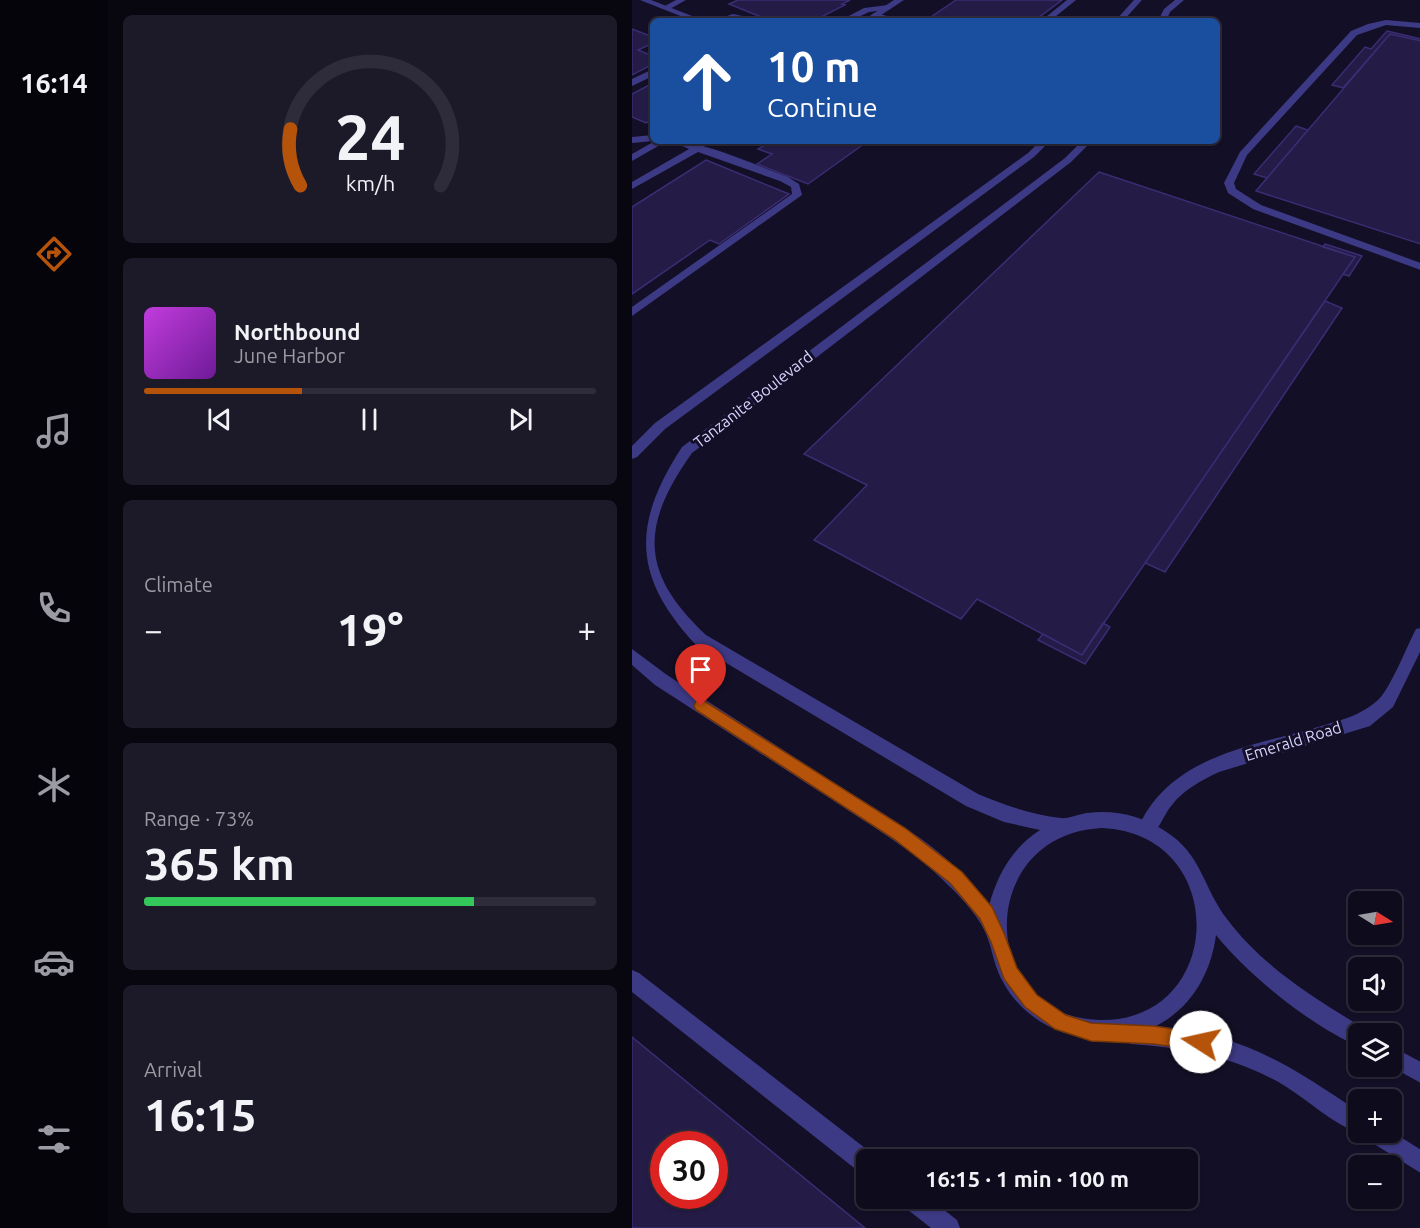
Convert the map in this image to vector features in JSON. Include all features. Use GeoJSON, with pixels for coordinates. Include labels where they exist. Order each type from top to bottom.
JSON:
{"type":"FeatureCollection","features":[{"type":"Feature","properties":{"kind":"street"},"geometry":{"type":"LineString","coordinates":[[644,0],[693,18]]}},
{"type":"Feature","properties":{"kind":"street"},"geometry":{"type":"LineString","coordinates":[[665,8],[682,0]]}},
{"type":"Feature","properties":{"kind":"street"},"geometry":{"type":"LineString","coordinates":[[871,18],[900,0]]}},
{"type":"Feature","properties":{"kind":"street"},"geometry":{"type":"LineString","coordinates":[[1049,18],[1072,0]]}},
{"type":"Feature","properties":{"kind":"street"},"geometry":{"type":"LineString","coordinates":[[1122,18],[1138,0]]}},
{"type":"Feature","properties":{"kind":"street"},"geometry":{"type":"LineString","coordinates":[[1164,18],[1167,11],[1180,0]]}},
{"type":"Feature","properties":{"kind":"street"},"geometry":{"type":"LineString","coordinates":[[850,18],[867,10],[888,7]]}},
{"type":"Feature","properties":{"kind":"street"},"geometry":{"type":"LineString","coordinates":[[876,15],[886,18]]}},
{"type":"Feature","properties":{"kind":"street"},"geometry":{"type":"LineString","coordinates":[[725,18],[733,16],[741,18]]}},
{"type":"Feature","properties":{"kind":"street"},"geometry":{"type":"LineString","coordinates":[[1421,26],[1382,21],[1370,24],[1354,33],[1243,154],[1229,183],[1232,190],[1257,207],[1421,267]]}},
{"type":"Feature","properties":{"kind":"street"},"geometry":{"type":"LineString","coordinates":[[632,83],[650,74]]}},
{"type":"Feature","properties":{"kind":"street"},"geometry":{"type":"LineString","coordinates":[[632,140],[650,138]]}},
{"type":"Feature","properties":{"kind":"street"},"geometry":{"type":"LineString","coordinates":[[632,158],[657,144]]}},
{"type":"Feature","properties":{"kind":"street"},"geometry":{"type":"LineString","coordinates":[[632,312],[797,195],[798,190],[795,184],[686,144]]}},
{"type":"Feature","properties":{"kind":"street","name":"Tanzanite Boulevard"},"geometry":{"type":"LineString","coordinates":[[632,454],[660,426],[1031,156],[1042,144]]}},
{"type":"Feature","properties":{"kind":"street","name":"Tanzanite Boulevard"},"geometry":{"type":"LineString","coordinates":[[1059,826],[1004,814],[971,800],[701,640],[681,624],[653,586],[646,567],[644,543],[647,519],[657,492],[671,468],[687,450],[1068,160],[1084,144]]}},
{"type":"Feature","properties":{"kind":"street"},"geometry":{"type":"LineString","coordinates":[[632,186],[698,148]]}},
{"type":"Feature","properties":{"kind":"street","name":"Emerald Road"},"geometry":{"type":"LineString","coordinates":[[1146,830],[1166,798],[1190,778],[1215,765],[1364,721],[1387,702],[1421,634]]}},
{"type":"Feature","properties":{"kind":"street"},"geometry":{"type":"LineString","coordinates":[[632,656],[661,680],[899,834],[956,877],[986,913],[1010,973],[1031,1001],[1061,1023],[1091,1032],[1184,1038],[1218,1046],[1253,1058],[1274,1069],[1348,1117]]}},
{"type":"Feature","properties":{"kind":"street"},"geometry":{"type":"LineString","coordinates":[[998,939],[999,904],[1005,881],[1017,859],[1027,847],[1043,834],[1080,819],[1103,818],[1123,821],[1146,830],[1162,840],[1179,856],[1218,924],[1253,962],[1305,1004],[1348,1030]]}},
{"type":"Feature","properties":{"kind":"street"},"geometry":{"type":"LineString","coordinates":[[1115,1033],[1148,1024],[1177,1005],[1196,977],[1206,935],[1200,891]]}},
{"type":"Feature","properties":{"kind":"street"},"geometry":{"type":"LineString","coordinates":[[632,980],[856,1155]]}},
{"type":"Feature","properties":{"kind":"street"},"geometry":{"type":"LineString","coordinates":[[1402,1062],[1421,1073]]}},
{"type":"Feature","properties":{"kind":"street"},"geometry":{"type":"LineString","coordinates":[[1390,1143],[1421,1163]]}},
{"type":"Feature","properties":{"kind":"street"},"geometry":{"type":"LineString","coordinates":[[925,1209],[949,1228]]}},
{"type":"Feature","properties":{"kind":"building"},"geometry":{"type":"Polygon","coordinates":[[[738,0],[850,0],[842,4],[845,5],[819,18],[764,18],[729,4],[738,0]]]}},
{"type":"Feature","properties":{"kind":"building"},"geometry":{"type":"Polygon","coordinates":[[[956,0],[1062,0],[1038,18],[929,18],[956,0]]]}},
{"type":"Feature","properties":{"kind":"building"},"geometry":{"type":"Polygon","coordinates":[[[632,29],[650,36],[650,44],[638,50],[650,55],[650,66],[632,75],[632,29]]]}},
{"type":"Feature","properties":{"kind":"building"},"geometry":{"type":"Polygon","coordinates":[[[1387,31],[1421,39],[1421,41],[1390,34],[1343,88],[1332,85],[1365,47],[1371,49],[1387,31]]]}},
{"type":"Feature","properties":{"kind":"building"},"geometry":{"type":"Polygon","coordinates":[[[1390,34],[1421,41],[1421,244],[1256,191],[1390,34]]]}},
{"type":"Feature","properties":{"kind":"building"},"geometry":{"type":"Polygon","coordinates":[[[650,85],[650,121],[646,123],[632,117],[632,94],[650,85]]]}},
{"type":"Feature","properties":{"kind":"building"},"geometry":{"type":"Polygon","coordinates":[[[1296,126],[1308,130],[1267,178],[1254,174],[1296,126]]]}},
{"type":"Feature","properties":{"kind":"building"},"geometry":{"type":"Polygon","coordinates":[[[766,144],[864,144],[808,184],[757,164],[772,154],[758,149],[766,144]]]}},
{"type":"Feature","properties":{"kind":"building"},"geometry":{"type":"Polygon","coordinates":[[[706,160],[789,194],[719,244],[710,240],[632,294],[632,207],[706,160]]]}},
{"type":"Feature","properties":{"kind":"building"},"geometry":{"type":"Polygon","coordinates":[[[1099,172],[1355,257],[1082,655],[977,599],[961,619],[814,540],[867,485],[804,454],[1099,172]]]}},
{"type":"Feature","properties":{"kind":"building"},"geometry":{"type":"Polygon","coordinates":[[[1325,244],[1362,256],[1349,276],[1343,274],[1355,257],[1323,247],[1325,244]]]}},
{"type":"Feature","properties":{"kind":"building"},"geometry":{"type":"Polygon","coordinates":[[[1325,301],[1342,308],[1165,572],[1145,563],[1325,301]]]}},
{"type":"Feature","properties":{"kind":"building"},"geometry":{"type":"Polygon","coordinates":[[[1103,623],[1110,627],[1085,664],[1038,640],[1043,634],[1082,655],[1103,623]]]}},
{"type":"Feature","properties":{"kind":"building"},"geometry":{"type":"Polygon","coordinates":[[[632,1037],[865,1228],[632,1228],[632,1037]]]}},
{"type":"Feature","properties":{"kind":"route"},"geometry":{"type":"LineString","coordinates":[[701,706],[899,834],[956,877],[986,913],[1010,973],[1031,1001],[1061,1023],[1091,1032],[1154,1035],[1201,1042]]}}]}
